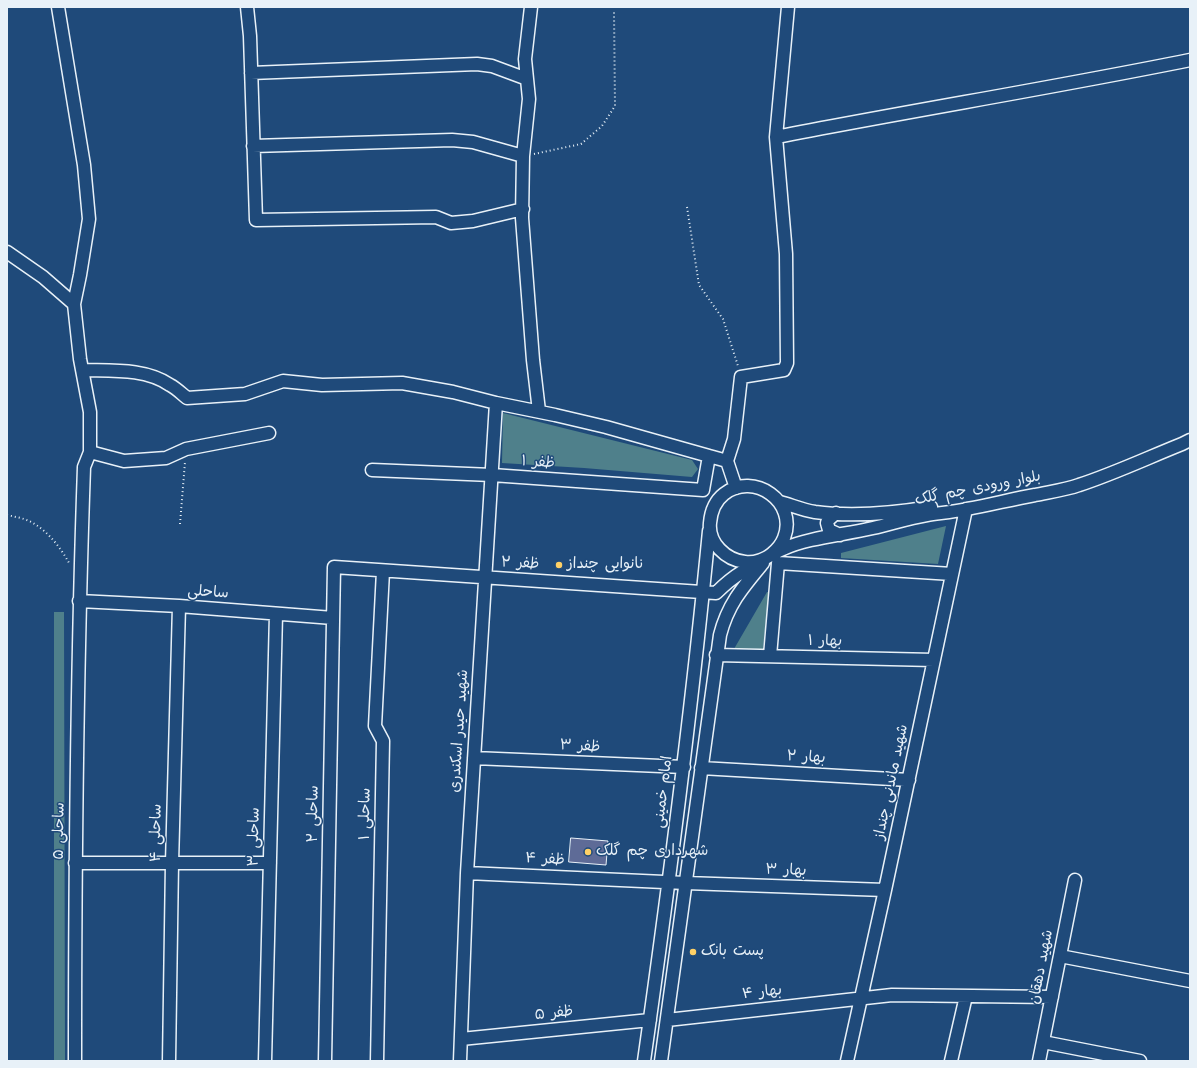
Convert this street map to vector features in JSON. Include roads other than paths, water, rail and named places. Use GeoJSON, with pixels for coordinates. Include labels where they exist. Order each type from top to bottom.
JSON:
{"type":"FeatureCollection","features":[{"type":"Feature","properties":{"kind":"street","name":"ساحلی ۵"},"geometry":{"type":"LineString","coordinates":[[58,7],[84,166],[89,219],[74,304],[80,359],[90,412],[90,452],[84,467],[80,601],[75,863],[76,1061]]}},
{"type":"Feature","properties":{"kind":"street"},"geometry":{"type":"LineString","coordinates":[[247,7],[251,73],[256,220],[436,217],[451,223],[473,221],[522,209]]}},
{"type":"Feature","properties":{"kind":"street"},"geometry":{"type":"LineString","coordinates":[[531,7],[525,59],[529,99],[523,156],[522,209],[533,360],[539,411]]}},
{"type":"Feature","properties":{"kind":"street"},"geometry":{"type":"LineString","coordinates":[[736,488],[727,461],[734,439],[741,377],[784,370],[787,363],[786,254],[776,137],[788,7]]}},
{"type":"Feature","properties":{"kind":"street"},"geometry":{"type":"LineString","coordinates":[[776,137],[902,112],[1099,78],[1190,60]]}},
{"type":"Feature","properties":{"kind":"street"},"geometry":{"type":"LineString","coordinates":[[251,73],[477,64],[492,66],[527,78]]}},
{"type":"Feature","properties":{"kind":"street"},"geometry":{"type":"LineString","coordinates":[[253,146],[452,140],[473,142],[523,156]]}},
{"type":"Feature","properties":{"kind":"street"},"geometry":{"type":"LineString","coordinates":[[7,252],[43,277],[74,304]]}},
{"type":"Feature","properties":{"kind":"street"},"geometry":{"type":"LineString","coordinates":[[82,370],[130,372],[153,376],[170,384],[187,398],[246,394],[283,382],[322,385],[402,383],[453,392],[606,427],[727,461]]}},
{"type":"Feature","properties":{"kind":"street","name":"شهید حیدر اسکندری"},"geometry":{"type":"LineString","coordinates":[[460,1061],[467,873],[496,403]]}},
{"type":"Feature","properties":{"kind":"street","name":"بلوار ورودی چم گلک"},"geometry":{"type":"LineString","coordinates":[[780,502],[813,511],[836,513],[888,512],[966,501],[1077,479],[1179,437],[1190,431]]}},
{"type":"Feature","properties":{"kind":"street"},"geometry":{"type":"LineString","coordinates":[[90,452],[124,461],[166,458],[186,448],[269,433]]}},
{"type":"Feature","properties":{"kind":"street","name":"بلوار ورودی چم گلک"},"geometry":{"type":"LineString","coordinates":[[769,556],[808,540],[840,535],[925,515],[966,509],[1078,486],[1190,440]]}},
{"type":"Feature","properties":{"kind":"street"},"geometry":{"type":"LineString","coordinates":[[709,456],[702,490],[716,502]]}},
{"type":"Feature","properties":{"kind":"street","name":"ظفر ۱"},"geometry":{"type":"LineString","coordinates":[[372,470],[492,475],[702,490]]}},
{"type":"Feature","properties":{"kind":"street"},"geometry":{"type":"LineString","coordinates":[[661,1061],[716,655],[722,627],[730,607],[743,588],[769,556],[778,548],[784,537],[786,525],[785,513],[780,502],[771,493],[760,487],[748,486],[736,488],[725,494],[716,502],[711,514],[710,526],[712,537],[717,548],[731,558],[747,562],[758,561],[769,556]]}},
{"type":"Feature","properties":{"kind":"street","name":"شهید ماندنی چنداز"},"geometry":{"type":"LineString","coordinates":[[847,1061],[909,780],[966,509]]}},
{"type":"Feature","properties":{"kind":"street"},"geometry":{"type":"LineString","coordinates":[[836,513],[828,520],[828,527],[829,530],[840,535]]}},
{"type":"Feature","properties":{"kind":"street","name":"امام خمینی"},"geometry":{"type":"LineString","coordinates":[[644,1061],[670,882],[704,592],[710,526]]}},
{"type":"Feature","properties":{"kind":"street","name":"ظفر ۲"},"geometry":{"type":"LineString","coordinates":[[334,567],[716,593],[742,572],[769,556]]}},
{"type":"Feature","properties":{"kind":"street"},"geometry":{"type":"LineString","coordinates":[[770,656],[778,564],[952,574]]}},
{"type":"Feature","properties":{"kind":"street","name":"ساحلی ۲"},"geometry":{"type":"LineString","coordinates":[[325,1061],[334,567]]}},
{"type":"Feature","properties":{"kind":"street","name":"ساحلی ۱"},"geometry":{"type":"LineString","coordinates":[[377,1061],[383,741],[375,726],[383,571]]}},
{"type":"Feature","properties":{"kind":"street","name":"ساحلی"},"geometry":{"type":"LineString","coordinates":[[80,601],[179,606],[333,618]]}},
{"type":"Feature","properties":{"kind":"street","name":"ساحلی ۴"},"geometry":{"type":"LineString","coordinates":[[169,1061],[172,863],[179,606]]}},
{"type":"Feature","properties":{"kind":"street","name":"ساحلی ۳"},"geometry":{"type":"LineString","coordinates":[[265,1061],[276,614]]}},
{"type":"Feature","properties":{"kind":"street","name":"بهار ۱"},"geometry":{"type":"LineString","coordinates":[[716,655],[934,660]]}},
{"type":"Feature","properties":{"kind":"street","name":"ظفر ۳"},"geometry":{"type":"LineString","coordinates":[[474,758],[684,767]]}},
{"type":"Feature","properties":{"kind":"street","name":"بهار ۲"},"geometry":{"type":"LineString","coordinates":[[701,768],[909,780]]}},
{"type":"Feature","properties":{"kind":"street"},"geometry":{"type":"LineString","coordinates":[[75,863],[270,863]]}},
{"type":"Feature","properties":{"kind":"street","name":"ظفر ۴"},"geometry":{"type":"LineString","coordinates":[[467,873],[686,883]]}},
{"type":"Feature","properties":{"kind":"street","name":"شهید دهقان"},"geometry":{"type":"LineString","coordinates":[[1039,1061],[1075,880]]}},
{"type":"Feature","properties":{"kind":"street","name":"بهار ۳"},"geometry":{"type":"LineString","coordinates":[[686,883],[885,890]]}},
{"type":"Feature","properties":{"kind":"street"},"geometry":{"type":"LineString","coordinates":[[1060,956],[1190,981]]}},
{"type":"Feature","properties":{"kind":"street","name":"بهار ۴"},"geometry":{"type":"LineString","coordinates":[[667,1020],[892,995],[1052,997]]}},
{"type":"Feature","properties":{"kind":"street"},"geometry":{"type":"LineString","coordinates":[[951,1061],[966,996]]}},
{"type":"Feature","properties":{"kind":"street","name":"ظفر ۵"},"geometry":{"type":"LineString","coordinates":[[461,1039],[650,1020]]}},
{"type":"Feature","properties":{"kind":"street"},"geometry":{"type":"LineString","coordinates":[[1043,1042],[1140,1061]]}},
{"type":"Feature","properties":{"kind":"place","name":"نانوایی چنداز"},"geometry":{"type":"Point","coordinates":[559,565]}},
{"type":"Feature","properties":{"kind":"place","name":"شهرداری چم گلک"},"geometry":{"type":"Point","coordinates":[588,852]}},
{"type":"Feature","properties":{"kind":"place","name":"پست بانک"},"geometry":{"type":"Point","coordinates":[693,952]}}]}
